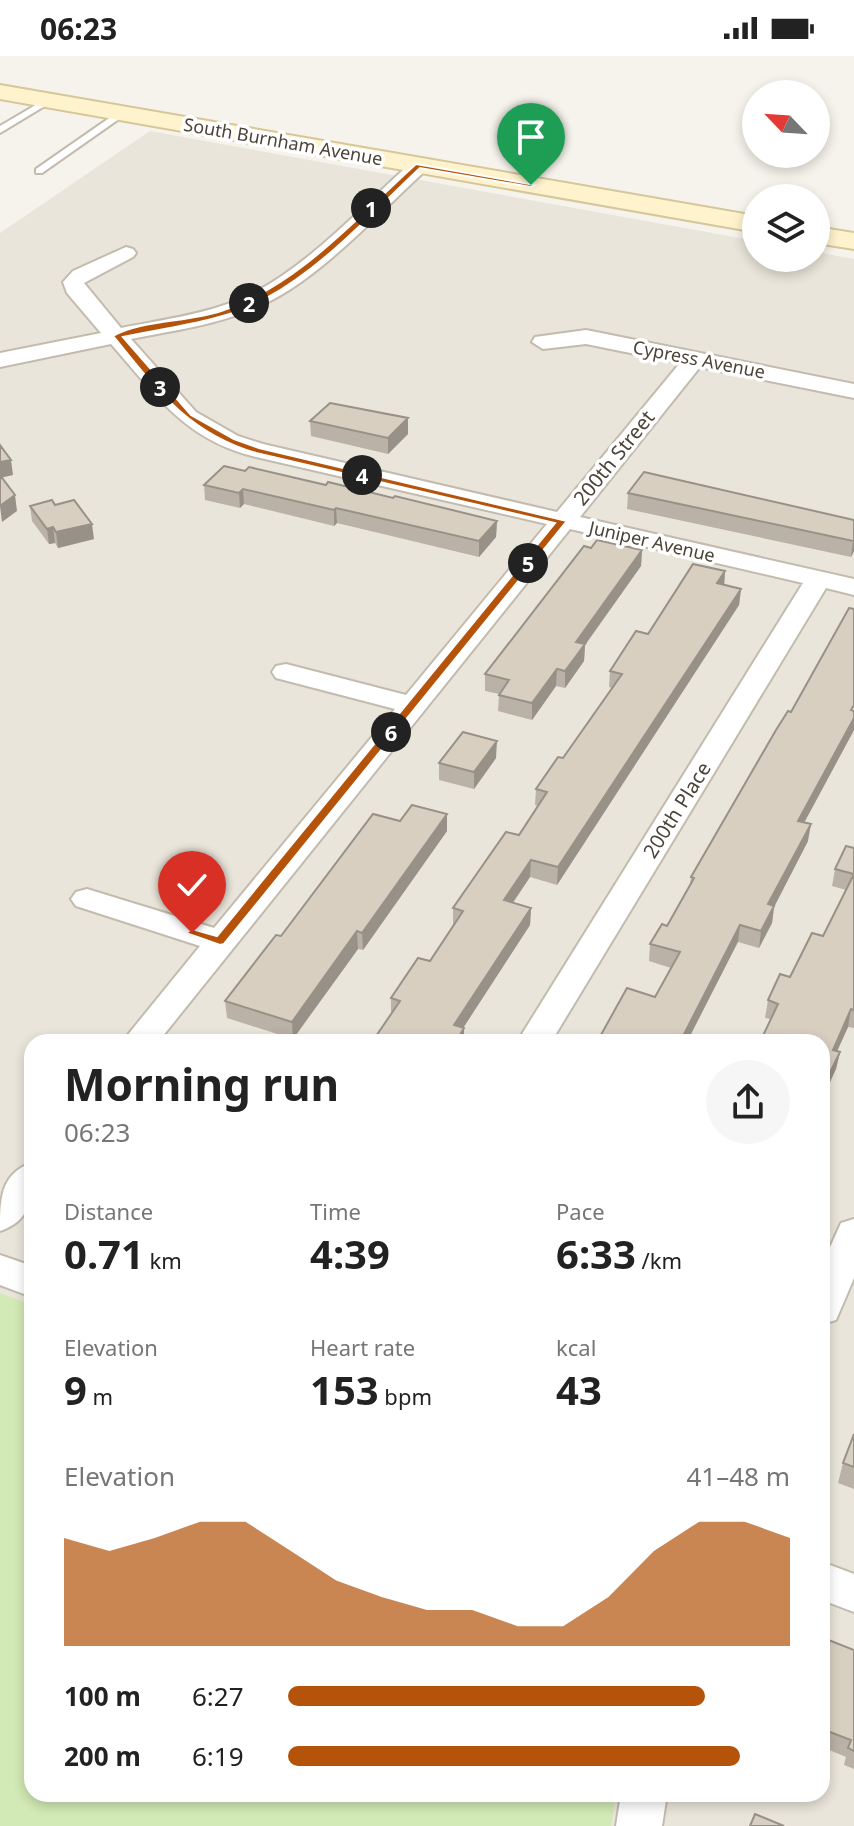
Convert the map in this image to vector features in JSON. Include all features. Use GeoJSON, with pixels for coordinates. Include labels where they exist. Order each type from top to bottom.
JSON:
{"type":"FeatureCollection","features":[{"type":"Feature","properties":{"kind":"main road","name":"South Burnham Avenue"},"geometry":{"type":"LineString","coordinates":[[5,96],[49,101],[742,222]]}},
{"type":"Feature","properties":{"kind":"main road"},"geometry":{"type":"LineString","coordinates":[[830,237],[854,241]]}},
{"type":"Feature","properties":{"kind":"street"},"geometry":{"type":"LineString","coordinates":[[0,360],[222,314],[261,298],[303,270],[419,166]]}},
{"type":"Feature","properties":{"kind":"street","name":"Juniper Avenue"},"geometry":{"type":"LineString","coordinates":[[126,253],[80,275],[73,282],[74,289],[188,417],[230,441],[256,450],[854,587]]}},
{"type":"Feature","properties":{"kind":"street","name":"Cypress Avenue"},"geometry":{"type":"LineString","coordinates":[[543,342],[586,337],[854,391]]}},
{"type":"Feature","properties":{"kind":"street","name":"200th Street"},"geometry":{"type":"LineString","coordinates":[[145,1034],[695,359]]}},
{"type":"Feature","properties":{"kind":"street","name":"200th Place"},"geometry":{"type":"LineString","coordinates":[[539,1034],[819,579]]}},
{"type":"Feature","properties":{"kind":"street"},"geometry":{"type":"LineString","coordinates":[[286,672],[413,705]]}},
{"type":"Feature","properties":{"kind":"street"},"geometry":{"type":"LineString","coordinates":[[87,899],[220,941]]}},
{"type":"Feature","properties":{"kind":"street"},"geometry":{"type":"LineString","coordinates":[[0,1217],[24,1186]]}},
{"type":"Feature","properties":{"kind":"street"},"geometry":{"type":"LineString","coordinates":[[830,1290],[853,1235]]}},
{"type":"Feature","properties":{"kind":"street"},"geometry":{"type":"LineString","coordinates":[[0,1269],[24,1279]]}},
{"type":"Feature","properties":{"kind":"street"},"geometry":{"type":"LineString","coordinates":[[830,1584],[854,1593]]}},
{"type":"Feature","properties":{"kind":"street"},"geometry":{"type":"LineString","coordinates":[[639,1826],[643,1802]]}},
{"type":"Feature","properties":{"kind":"lane"},"geometry":{"type":"LineString","coordinates":[[0,130],[49,101]]}},
{"type":"Feature","properties":{"kind":"lane"},"geometry":{"type":"LineString","coordinates":[[39,171],[121,114]]}},
{"type":"Feature","properties":{"kind":"shaded area"},"geometry":{"type":"Polygon","coordinates":[[[150,131],[742,238],[742,272],[830,272],[830,255],[854,259],[854,1826],[0,1826],[0,233],[150,131]]]}},
{"type":"Feature","properties":{"kind":"green space"},"geometry":{"type":"Polygon","coordinates":[[[0,1293],[24,1302],[24,1802],[615,1802],[611,1826],[0,1826],[0,1293]]]}},
{"type":"Feature","properties":{"kind":"building"},"geometry":{"type":"Polygon","coordinates":[[[330,403],[408,418],[388,438],[310,421],[330,403]]]}},
{"type":"Feature","properties":{"kind":"building"},"geometry":{"type":"Polygon","coordinates":[[[0,445],[11,460],[0,462],[0,445]]]}},
{"type":"Feature","properties":{"kind":"building"},"geometry":{"type":"Polygon","coordinates":[[[224,466],[245,471],[249,467],[326,485],[328,482],[497,521],[479,541],[243,489],[239,493],[204,485],[224,466]]]}},
{"type":"Feature","properties":{"kind":"building"},"geometry":{"type":"Polygon","coordinates":[[[644,472],[854,520],[854,540],[628,493],[644,472]]]}},
{"type":"Feature","properties":{"kind":"building"},"geometry":{"type":"Polygon","coordinates":[[[0,475],[15,495],[0,506],[0,475]]]}},
{"type":"Feature","properties":{"kind":"building"},"geometry":{"type":"Polygon","coordinates":[[[52,500],[55,505],[74,500],[92,524],[56,532],[53,527],[47,529],[30,506],[52,500]]]}},
{"type":"Feature","properties":{"kind":"building"},"geometry":{"type":"Polygon","coordinates":[[[597,540],[642,550],[576,642],[585,644],[565,671],[557,669],[532,703],[499,695],[509,680],[485,674],[584,546],[591,548],[597,540]]]}},
{"type":"Feature","properties":{"kind":"building"},"geometry":{"type":"Polygon","coordinates":[[[693,564],[725,571],[717,583],[741,589],[558,867],[531,860],[504,900],[531,908],[454,1025],[464,1028],[461,1034],[377,1034],[400,1001],[391,998],[418,958],[430,961],[463,911],[453,908],[506,832],[519,835],[547,792],[536,789],[558,757],[563,758],[622,674],[610,671],[636,631],[648,634],[693,564]]]}},
{"type":"Feature","properties":{"kind":"building"},"geometry":{"type":"Polygon","coordinates":[[[849,608],[854,609],[854,705],[851,710],[854,711],[854,718],[798,821],[811,824],[768,904],[774,906],[761,931],[740,925],[684,1034],[601,1034],[627,988],[655,997],[680,952],[650,944],[662,924],[667,926],[694,878],[691,877],[776,730],[788,711],[791,712],[849,608]]]}},
{"type":"Feature","properties":{"kind":"building"},"geometry":{"type":"Polygon","coordinates":[[[463,732],[497,741],[474,772],[439,763],[463,732]]]}},
{"type":"Feature","properties":{"kind":"building"},"geometry":{"type":"Polygon","coordinates":[[[412,805],[447,814],[362,933],[357,931],[292,1022],[225,1001],[276,935],[281,936],[373,814],[400,821],[412,805]]]}},
{"type":"Feature","properties":{"kind":"building"},"geometry":{"type":"Polygon","coordinates":[[[846,846],[854,848],[854,874],[835,869],[846,846]]]}},
{"type":"Feature","properties":{"kind":"building"},"geometry":{"type":"Polygon","coordinates":[[[854,874],[854,1010],[851,1009],[833,1050],[840,1052],[830,1073],[830,1034],[764,1034],[778,1004],[768,1000],[780,974],[790,977],[812,933],[823,936],[854,874]]]}},
{"type":"Feature","properties":{"kind":"building"},"geometry":{"type":"Polygon","coordinates":[[[854,1434],[854,1467],[843,1463],[854,1434]]]}},
{"type":"Feature","properties":{"kind":"building"},"geometry":{"type":"Polygon","coordinates":[[[830,1641],[854,1650],[854,1751],[848,1748],[851,1740],[830,1732],[830,1641]]]}},
{"type":"Feature","properties":{"kind":"building"},"geometry":{"type":"Polygon","coordinates":[[[755,1814],[784,1826],[750,1826],[755,1814]]]}},
{"type":"Feature","properties":{"kind":"route"},"geometry":{"type":"LineString","coordinates":[[192,933],[220,941],[562,521],[256,450],[230,441],[188,417],[117,336],[222,314],[261,298],[303,270],[419,166],[531,185]]}}]}
